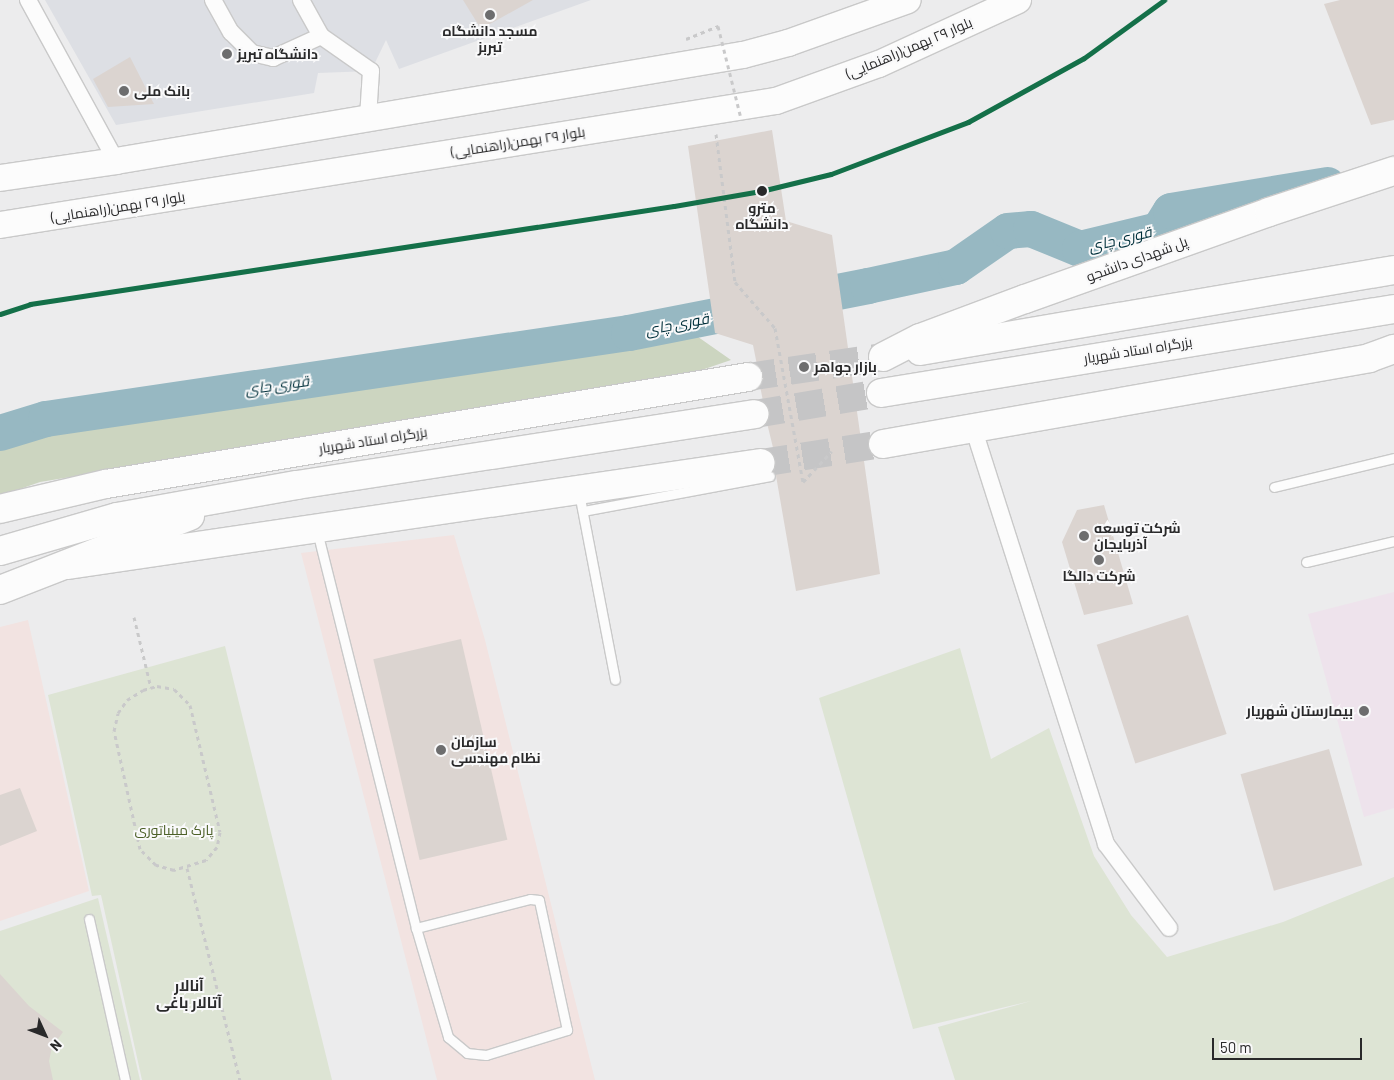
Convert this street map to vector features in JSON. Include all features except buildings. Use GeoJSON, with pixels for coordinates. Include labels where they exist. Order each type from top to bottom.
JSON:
{"type":"FeatureCollection","features":[{"type":"Feature","properties":{"kind":"highway","name":"پل شهدای دانشجو"},"geometry":{"type":"LineString","coordinates":[[1394,171],[1269,212],[1025,299],[920,338],[883,357],[1394,270]]}},
{"type":"Feature","properties":{"kind":"highway","name":"بزرگراه استاد شهریار"},"geometry":{"type":"LineString","coordinates":[[881,392],[1394,310]]}},
{"type":"Feature","properties":{"kind":"highway"},"geometry":{"type":"LineString","coordinates":[[882,444],[1369,358],[1394,349]]}},
{"type":"Feature","properties":{"kind":"highway","name":"بزرگراه استاد شهریار"},"geometry":{"type":"LineString","coordinates":[[0,509],[106,484],[748,377]]}},
{"type":"Feature","properties":{"kind":"highway"},"geometry":{"type":"LineString","coordinates":[[0,551],[117,517],[234,498],[298,485],[755,414]]}},
{"type":"Feature","properties":{"kind":"highway"},"geometry":{"type":"LineString","coordinates":[[68,565],[317,530],[581,501],[765,469]]}},
{"type":"Feature","properties":{"kind":"highway"},"geometry":{"type":"LineString","coordinates":[[0,590],[68,565],[234,498]]}},
{"type":"Feature","properties":{"kind":"main road"},"geometry":{"type":"LineString","coordinates":[[0,178],[116,161],[743,55],[788,43],[908,0]]}},
{"type":"Feature","properties":{"kind":"main road","name":"بلوار ٢٩ بهمن(راهنمایی)"},"geometry":{"type":"LineString","coordinates":[[0,226],[786,98],[879,64],[1018,0]]}},
{"type":"Feature","properties":{"kind":"street"},"geometry":{"type":"LineString","coordinates":[[28,0],[116,161]]}},
{"type":"Feature","properties":{"kind":"street"},"geometry":{"type":"LineString","coordinates":[[213,0],[231,32],[252,53],[273,58],[321,36]]}},
{"type":"Feature","properties":{"kind":"street"},"geometry":{"type":"LineString","coordinates":[[301,0],[321,36],[371,70],[368,117]]}},
{"type":"Feature","properties":{"kind":"street"},"geometry":{"type":"LineString","coordinates":[[973,427],[1106,844],[1168,928]]}},
{"type":"Feature","properties":{"kind":"lane"},"geometry":{"type":"LineString","coordinates":[[1274,486],[1394,458]]}},
{"type":"Feature","properties":{"kind":"lane"},"geometry":{"type":"LineString","coordinates":[[581,501],[615,680]]}},
{"type":"Feature","properties":{"kind":"lane"},"geometry":{"type":"LineString","coordinates":[[317,530],[416,928],[448,1037],[467,1053],[486,1055],[568,1030],[539,900],[530,899],[416,928]]}},
{"type":"Feature","properties":{"kind":"lane"},"geometry":{"type":"LineString","coordinates":[[1306,562],[1394,541]]}},
{"type":"Feature","properties":{"kind":"lane"},"geometry":{"type":"LineString","coordinates":[[89,919],[125,1080]]}},
{"type":"Feature","properties":{"kind":"path"},"geometry":{"type":"LineString","coordinates":[[686,39],[718,26],[741,118]]}},
{"type":"Feature","properties":{"kind":"path"},"geometry":{"type":"LineString","coordinates":[[713,111],[735,282],[774,328],[802,482],[832,452]]}},
{"type":"Feature","properties":{"kind":"path"},"geometry":{"type":"LineString","coordinates":[[134,617],[151,688]]}},
{"type":"Feature","properties":{"kind":"path"},"geometry":{"type":"LineString","coordinates":[[151,688],[174,689],[190,705],[218,816],[220,832],[217,847],[201,864],[187,868],[161,868],[140,849],[114,731],[123,704],[134,694],[151,688]]}},
{"type":"Feature","properties":{"kind":"path"},"geometry":{"type":"LineString","coordinates":[[187,868],[240,1080]]}},
{"type":"Feature","properties":{"kind":"shaded area","name":"دانشگاه تبریز"},"geometry":{"type":"Polygon","coordinates":[[[45,0],[591,0],[399,69],[386,40],[371,71],[318,73],[314,93],[116,125],[45,0]]]}},
{"type":"Feature","properties":{"kind":"shaded area"},"geometry":{"type":"Polygon","coordinates":[[[454,535],[485,640],[595,1080],[437,1080],[301,553],[454,535]]]}},
{"type":"Feature","properties":{"kind":"shaded area","name":"بیمارستان شهریار"},"geometry":{"type":"Polygon","coordinates":[[[1394,592],[1394,808],[1364,817],[1308,614],[1394,592]]]}},
{"type":"Feature","properties":{"kind":"shaded area"},"geometry":{"type":"Polygon","coordinates":[[[28,620],[89,891],[0,921],[0,627],[28,620]]]}},
{"type":"Feature","properties":{"kind":"green space"},"geometry":{"type":"Polygon","coordinates":[[[691,332],[731,360],[684,376],[40,482],[0,496],[0,442],[42,429],[691,332]]]}},
{"type":"Feature","properties":{"kind":"green space","name":"پارک مینیاتوری"},"geometry":{"type":"Polygon","coordinates":[[[225,646],[332,1080],[142,1080],[101,895],[92,896],[48,695],[225,646]]]}},
{"type":"Feature","properties":{"kind":"green space"},"geometry":{"type":"Polygon","coordinates":[[[960,648],[991,759],[1049,728],[1094,856],[1131,915],[1167,957],[1283,922],[1394,877],[1394,1080],[955,1080],[938,1027],[1031,1001],[913,1029],[819,698],[960,648]]]}},
{"type":"Feature","properties":{"kind":"green space"},"geometry":{"type":"Polygon","coordinates":[[[98,898],[140,1080],[0,1080],[0,931],[98,898]]]}},
{"type":"Feature","properties":{"kind":"waterway","name":"قوری چای"},"geometry":{"type":"LineString","coordinates":[[0,433],[46,419],[629,333],[868,286],[956,267],[1008,231],[1031,229],[1080,249],[1159,230],[1171,211],[1328,185]]}},
{"type":"Feature","properties":{"kind":"tunnel"},"geometry":{"type":"LineString","coordinates":[[748,377],[883,357]]}},
{"type":"Feature","properties":{"kind":"tunnel"},"geometry":{"type":"LineString","coordinates":[[755,414],[881,393]]}},
{"type":"Feature","properties":{"kind":"tunnel"},"geometry":{"type":"LineString","coordinates":[[761,463],[883,444]]}},
{"type":"Feature","properties":{"kind":"transit line"},"geometry":{"type":"LineString","coordinates":[[0,314],[30,304],[674,206],[761,191],[831,174],[968,122],[1084,58],[1164,0]]}},
{"type":"Feature","properties":{"kind":"place","name":"مسجد دانشگاه تبربز"},"geometry":{"type":"Point","coordinates":[490,15]}},
{"type":"Feature","properties":{"kind":"place","name":"دانشگاه تبریز"},"geometry":{"type":"Point","coordinates":[227,54]}},
{"type":"Feature","properties":{"kind":"place","name":"بانک ملی"},"geometry":{"type":"Point","coordinates":[124,91]}},
{"type":"Feature","properties":{"kind":"place","name":"مترو دانشگاه"},"geometry":{"type":"Point","coordinates":[762,191]}},
{"type":"Feature","properties":{"kind":"place","name":"بازار جواهر"},"geometry":{"type":"Point","coordinates":[804,367]}},
{"type":"Feature","properties":{"kind":"place","name":"شرکت توسعه آذربایجان"},"geometry":{"type":"Point","coordinates":[1084,536]}},
{"type":"Feature","properties":{"kind":"place","name":"شرکت دالگا"},"geometry":{"type":"Point","coordinates":[1099,560]}},
{"type":"Feature","properties":{"kind":"place","name":"بیمارستان شهریار"},"geometry":{"type":"Point","coordinates":[1364,711]}},
{"type":"Feature","properties":{"kind":"place","name":"سازمان نظام مهندسی"},"geometry":{"type":"Point","coordinates":[441,750]}},
{"type":"Feature","properties":{"kind":"district","name":"آنالار آتالار باغی"},"geometry":{"type":"Point","coordinates":[189,994]}}]}
